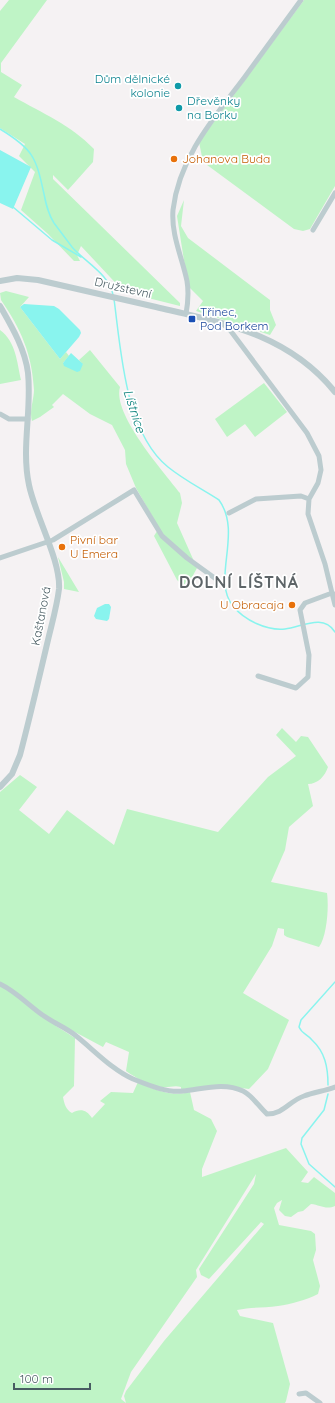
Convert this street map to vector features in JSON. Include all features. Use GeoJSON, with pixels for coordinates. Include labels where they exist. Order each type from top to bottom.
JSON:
{"type":"FeatureCollection","features":[{"type":"Feature","properties":{"kind":"street"},"geometry":{"type":"LineString","coordinates":[[186,314],[188,299],[187,281],[173,230],[173,210],[178,187],[189,155],[201,136],[301,0]]}},
{"type":"Feature","properties":{"kind":"street"},"geometry":{"type":"LineString","coordinates":[[313,230],[335,192]]}},
{"type":"Feature","properties":{"kind":"street","name":"Družstevní"},"geometry":{"type":"LineString","coordinates":[[0,280],[9,278],[24,278],[186,314],[232,326],[270,340],[293,353],[318,373],[335,392]]}},
{"type":"Feature","properties":{"kind":"street","name":"Kaštanová"},"geometry":{"type":"LineString","coordinates":[[0,306],[13,328],[21,347],[28,371],[28,419],[26,449],[28,480],[34,505],[47,541],[59,582],[54,614],[20,755],[12,774],[0,787]]}},
{"type":"Feature","properties":{"kind":"street"},"geometry":{"type":"LineString","coordinates":[[221,323],[230,330],[314,443],[319,456],[321,470],[318,484],[309,499],[308,514],[334,594],[335,605]]}},
{"type":"Feature","properties":{"kind":"street"},"geometry":{"type":"LineString","coordinates":[[0,414],[9,419],[28,419]]}},
{"type":"Feature","properties":{"kind":"street"},"geometry":{"type":"LineString","coordinates":[[0,558],[53,540],[134,490],[162,536],[187,558],[216,579]]}},
{"type":"Feature","properties":{"kind":"street"},"geometry":{"type":"LineString","coordinates":[[230,513],[256,499],[301,496],[309,499]]}},
{"type":"Feature","properties":{"kind":"street"},"geometry":{"type":"LineString","coordinates":[[258,676],[296,688],[308,677],[308,655],[300,610],[305,603],[334,594]]}},
{"type":"Feature","properties":{"kind":"street"},"geometry":{"type":"LineString","coordinates":[[0,984],[20,996],[44,1016],[74,1034],[96,1054],[131,1078],[152,1086],[182,1092],[207,1087],[232,1087],[244,1091],[267,1114],[275,1114],[284,1110],[304,1096],[335,1087]]}},
{"type":"Feature","properties":{"kind":"street"},"geometry":{"type":"LineString","coordinates":[[299,1394],[306,1393],[320,1403]]}},
{"type":"Feature","properties":{"kind":"green space"},"geometry":{"type":"Polygon","coordinates":[[[9,0],[47,0],[1,63],[1,72],[22,85],[14,97],[66,126],[94,149],[93,162],[68,190],[53,175],[53,179],[180,303],[180,306],[124,292],[81,246],[77,255],[80,261],[74,261],[48,234],[21,210],[35,172],[19,156],[25,144],[0,128],[0,11],[9,0]]]}},
{"type":"Feature","properties":{"kind":"green space"},"geometry":{"type":"Polygon","coordinates":[[[304,0],[335,0],[335,186],[310,229],[303,231],[294,229],[203,162],[199,142],[304,0]]]}},
{"type":"Feature","properties":{"kind":"green space"},"geometry":{"type":"Polygon","coordinates":[[[184,200],[181,226],[188,238],[270,300],[270,310],[276,325],[270,335],[196,311],[203,301],[188,286],[177,216],[184,200]]]}},
{"type":"Feature","properties":{"kind":"green space"},"geometry":{"type":"Polygon","coordinates":[[[6,291],[29,297],[20,307],[60,359],[66,352],[69,356],[63,363],[83,365],[79,360],[90,350],[120,387],[120,398],[124,412],[131,427],[180,493],[182,503],[177,523],[197,568],[190,581],[187,579],[184,586],[177,580],[154,536],[159,528],[136,488],[126,464],[125,450],[112,425],[90,414],[63,394],[52,405],[54,407],[32,421],[31,414],[34,390],[31,365],[20,332],[1,300],[0,293],[6,291]]]}},
{"type":"Feature","properties":{"kind":"green space"},"geometry":{"type":"Polygon","coordinates":[[[0,330],[13,346],[21,380],[0,384],[0,330]]]}},
{"type":"Feature","properties":{"kind":"green space"},"geometry":{"type":"Polygon","coordinates":[[[264,383],[287,412],[255,437],[245,424],[227,437],[215,419],[264,383]]]}},
{"type":"Feature","properties":{"kind":"green space"},"geometry":{"type":"Polygon","coordinates":[[[58,557],[79,592],[64,589],[64,582],[58,557]]]}},
{"type":"Feature","properties":{"kind":"green space"},"geometry":{"type":"Polygon","coordinates":[[[282,728],[296,742],[301,736],[308,737],[328,767],[321,779],[315,783],[308,784],[313,806],[289,827],[285,850],[271,882],[327,893],[328,906],[326,929],[319,947],[287,937],[284,935],[284,929],[278,928],[272,946],[243,993],[289,1020],[268,1069],[249,1089],[225,1086],[181,1090],[181,1087],[178,1086],[157,1086],[143,1081],[126,1071],[129,1052],[106,1042],[103,1047],[60,1024],[56,1026],[75,1038],[74,1086],[63,1097],[70,1112],[72,1113],[81,1110],[88,1113],[92,1118],[105,1104],[100,1101],[111,1092],[133,1093],[138,1082],[163,1092],[176,1094],[190,1092],[194,1110],[211,1119],[217,1131],[202,1169],[202,1177],[286,1148],[308,1172],[301,1182],[308,1183],[314,1177],[335,1193],[335,1206],[332,1207],[311,1204],[303,1211],[298,1212],[291,1217],[285,1216],[279,1210],[282,1200],[277,1203],[274,1208],[279,1225],[311,1231],[315,1234],[316,1250],[313,1260],[320,1286],[318,1294],[293,1303],[273,1307],[237,1310],[240,1316],[273,1323],[290,1384],[286,1401],[285,1403],[126,1403],[0,1403],[0,792],[20,775],[37,787],[19,810],[49,834],[67,810],[114,845],[127,809],[218,832],[268,777],[296,756],[276,735],[282,728]],[[256,1174],[196,1270],[197,1277],[131,1372],[121,1399],[126,1403],[124,1396],[126,1391],[164,1341],[264,1224],[261,1222],[209,1279],[201,1275],[199,1269],[254,1184],[256,1174]]]}},
{"type":"Feature","properties":{"kind":"water"},"geometry":{"type":"Polygon","coordinates":[[[0,150],[31,167],[13,209],[0,203],[0,150]]]}},
{"type":"Feature","properties":{"kind":"water"},"geometry":{"type":"Polygon","coordinates":[[[24,304],[54,306],[80,330],[81,333],[79,337],[60,359],[20,307],[24,304]]]}},
{"type":"Feature","properties":{"kind":"water"},"geometry":{"type":"Polygon","coordinates":[[[71,353],[83,364],[80,371],[77,372],[64,366],[63,363],[71,353]]]}},
{"type":"Feature","properties":{"kind":"water"},"geometry":{"type":"Polygon","coordinates":[[[105,604],[109,604],[111,607],[109,619],[107,621],[96,619],[94,616],[97,608],[105,604]]]}},
{"type":"Feature","properties":{"kind":"waterway","name":"Líštnice"},"geometry":{"type":"LineString","coordinates":[[0,129],[20,142],[31,155],[38,171],[46,205],[52,220],[77,253],[96,269],[107,281],[113,295]]}},
{"type":"Feature","properties":{"kind":"waterway"},"geometry":{"type":"LineString","coordinates":[[13,207],[52,240],[81,257]]}},
{"type":"Feature","properties":{"kind":"waterway","name":"Líštnice"},"geometry":{"type":"LineString","coordinates":[[114,299],[123,366],[134,412],[142,433],[154,452],[168,467],[219,500],[226,513],[228,541],[225,583],[227,595],[233,606],[243,616],[256,624],[271,628],[285,629],[318,622],[325,623],[335,632]]}},
{"type":"Feature","properties":{"kind":"waterway","name":"Líštnice"},"geometry":{"type":"LineString","coordinates":[[328,1085],[323,1055],[299,1027],[301,1020],[335,982]]}},
{"type":"Feature","properties":{"kind":"waterway","name":"Líštnice"},"geometry":{"type":"LineString","coordinates":[[328,1094],[324,1110],[302,1138],[301,1144],[309,1164],[335,1187]]}},
{"type":"Feature","properties":{"kind":"place","name":"Dům dělnické kolonie"},"geometry":{"type":"Point","coordinates":[178,86]}},
{"type":"Feature","properties":{"kind":"place","name":"Dřevěnky na Borku"},"geometry":{"type":"Point","coordinates":[179,108]}},
{"type":"Feature","properties":{"kind":"place","name":"Johanova Buda"},"geometry":{"type":"Point","coordinates":[174,159]}},
{"type":"Feature","properties":{"kind":"place","name":"Třinec, Pod Borkem"},"geometry":{"type":"Point","coordinates":[192,319]}},
{"type":"Feature","properties":{"kind":"place","name":"Pivní bar U Emera"},"geometry":{"type":"Point","coordinates":[62,547]}},
{"type":"Feature","properties":{"kind":"place","name":"U Obracaja"},"geometry":{"type":"Point","coordinates":[292,605]}},
{"type":"Feature","properties":{"kind":"district","name":"DOLNÍ LÍŠTNÁ"},"geometry":{"type":"Point","coordinates":[239,582]}}]}
